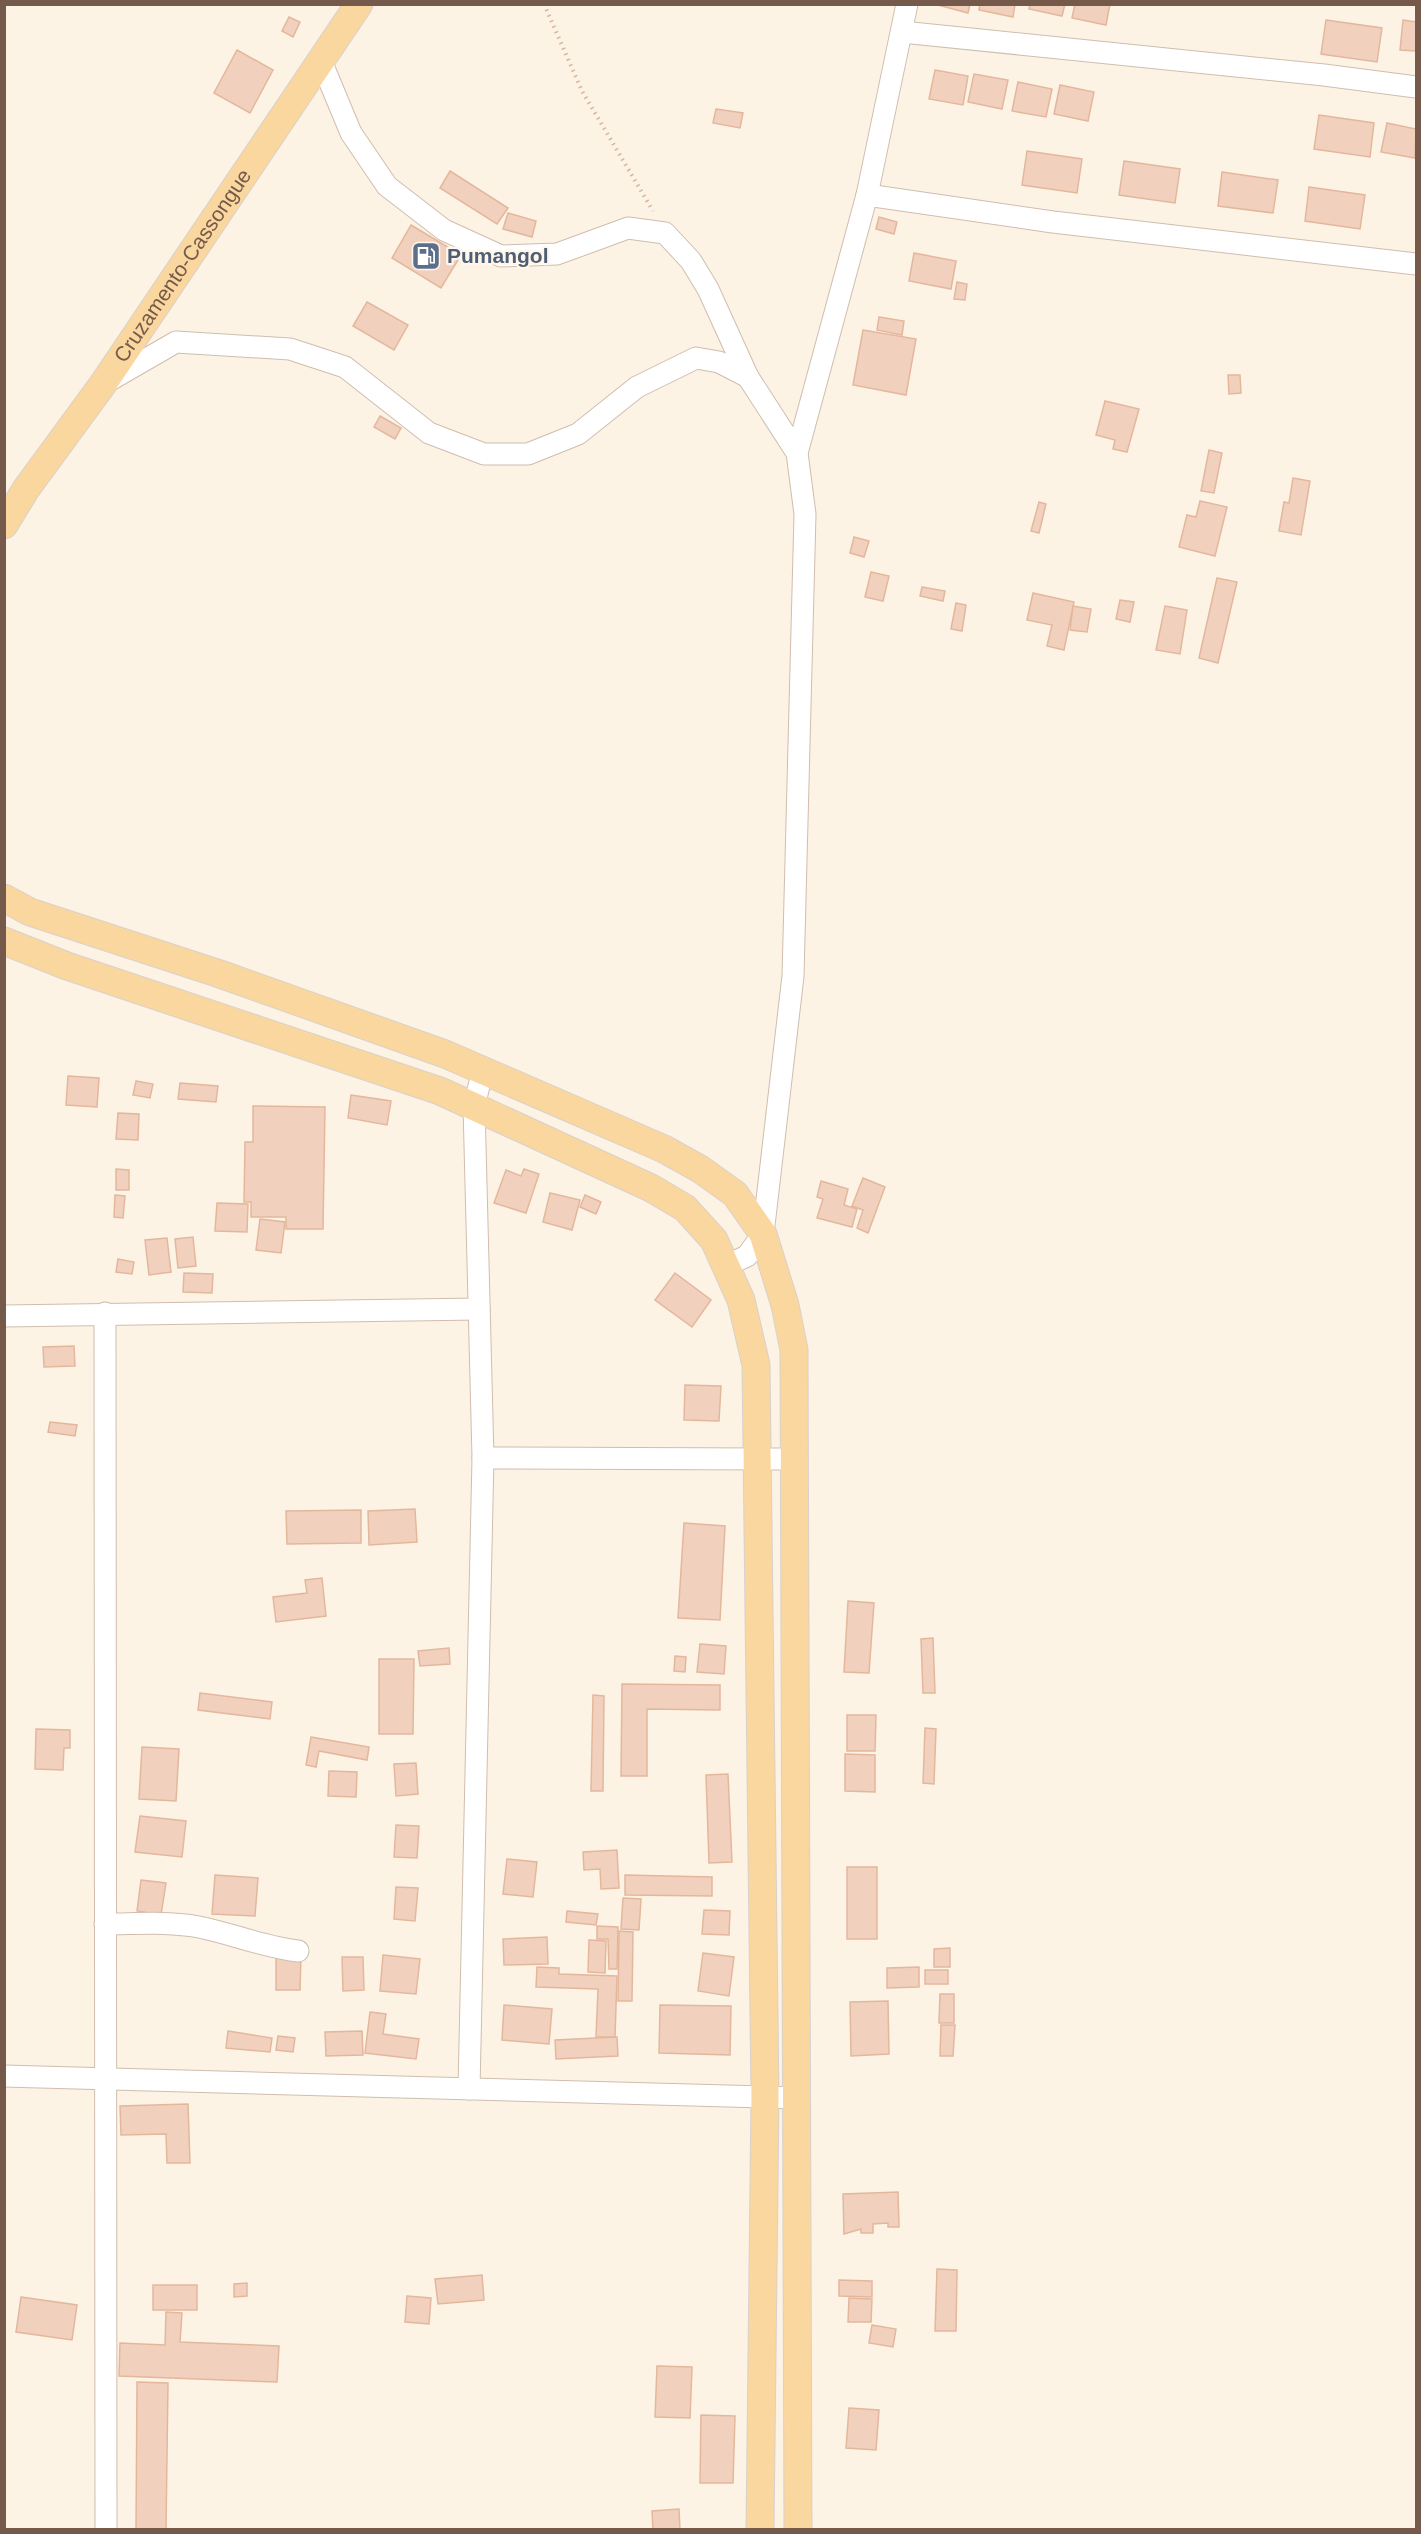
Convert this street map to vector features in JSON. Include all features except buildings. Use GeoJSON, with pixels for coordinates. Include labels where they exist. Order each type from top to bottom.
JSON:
{"type":"FeatureCollection","features":[{"type":"Feature","properties":{"kind":"main road","name":"Cruzamento-Cassongue"},"geometry":{"type":"LineString","coordinates":[[4,525],[26,489],[103,384],[359,4]]}},
{"type":"Feature","properties":{"kind":"main road"},"geometry":{"type":"LineString","coordinates":[[4,898],[30,912],[220,974],[483,1070],[664,1149],[700,1169],[735,1194],[763,1234],[785,1305],[795,1350],[798,2529]]}},
{"type":"Feature","properties":{"kind":"main road"},"geometry":{"type":"LineString","coordinates":[[4,941],[66,966],[429,1087],[651,1188],[685,1208],[714,1240],[741,1300],[756,1365],[765,2097],[760,2529]]}},
{"type":"Feature","properties":{"kind":"main road"},"geometry":{"type":"LineString","coordinates":[[762,1838],[795,1837]]}},
{"type":"Feature","properties":{"kind":"street"},"geometry":{"type":"LineString","coordinates":[[725,1266],[747,1256],[763,1234],[793,976],[804,514],[797,453],[867,195],[907,4]]}},
{"type":"Feature","properties":{"kind":"street"},"geometry":{"type":"LineString","coordinates":[[902,32],[1324,75],[1416,87]]}},
{"type":"Feature","properties":{"kind":"street"},"geometry":{"type":"LineString","coordinates":[[321,61],[351,133],[387,186],[444,230],[501,256],[557,254],[628,228],[665,233],[692,261],[708,289],[748,377],[797,453]]}},
{"type":"Feature","properties":{"kind":"street"},"geometry":{"type":"LineString","coordinates":[[867,195],[1053,222],[1416,264]]}},
{"type":"Feature","properties":{"kind":"street"},"geometry":{"type":"LineString","coordinates":[[103,384],[176,342],[290,349],[345,367],[429,433],[484,454],[528,454],[578,434],[637,387],[696,358],[719,362],[748,377]]}},
{"type":"Feature","properties":{"kind":"street"},"geometry":{"type":"LineString","coordinates":[[469,2089],[483,1458],[474,1106],[483,1070]]}},
{"type":"Feature","properties":{"kind":"street"},"geometry":{"type":"LineString","coordinates":[[4,1316],[479,1309]]}},
{"type":"Feature","properties":{"kind":"street"},"geometry":{"type":"LineString","coordinates":[[105,1313],[106,2529]]}},
{"type":"Feature","properties":{"kind":"street"},"geometry":{"type":"LineString","coordinates":[[483,1458],[757,1461],[795,1459]]}},
{"type":"Feature","properties":{"kind":"street"},"geometry":{"type":"LineString","coordinates":[[105,1924],[175,1924],[200,1927],[268,1947],[298,1951]]}},
{"type":"Feature","properties":{"kind":"street"},"geometry":{"type":"LineString","coordinates":[[4,2076],[797,2098]]}},
{"type":"Feature","properties":{"kind":"path"},"geometry":{"type":"LineString","coordinates":[[544,4],[582,91],[665,233]]}},
{"type":"Feature","properties":{"kind":"place","name":"Pumangol"},"geometry":{"type":"Point","coordinates":[426,256]}}]}
